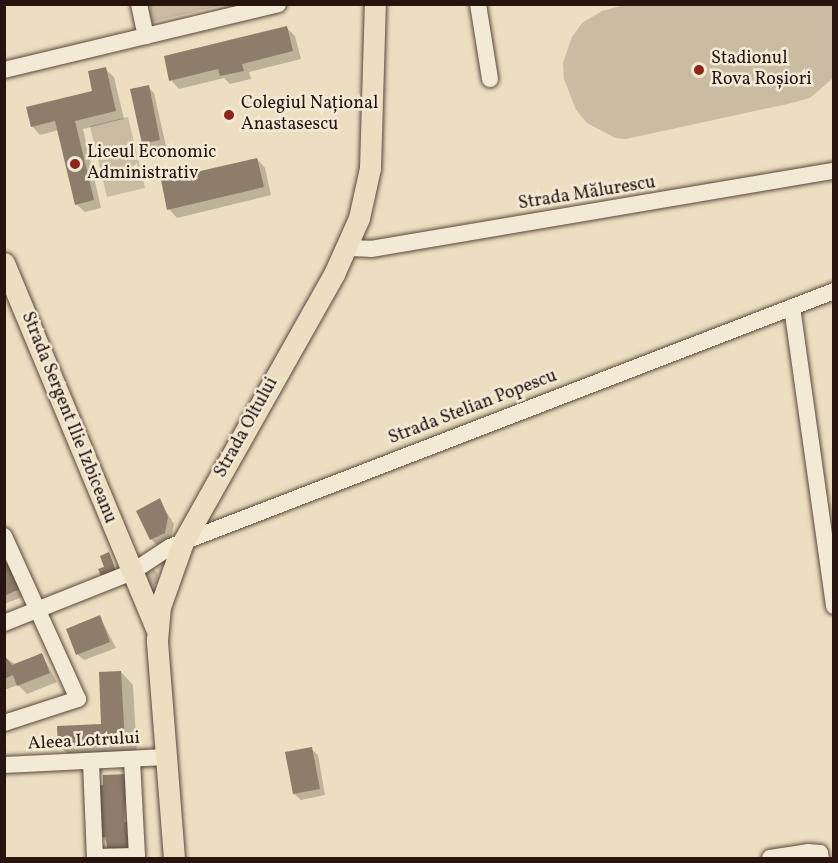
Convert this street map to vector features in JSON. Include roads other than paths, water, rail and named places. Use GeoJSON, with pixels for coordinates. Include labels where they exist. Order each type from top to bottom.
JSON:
{"type":"FeatureCollection","features":[{"type":"Feature","properties":{"kind":"main road","name":"Strada Oltului"},"geometry":{"type":"LineString","coordinates":[[174,858],[157,631],[165,587],[183,542],[347,248],[366,196],[370,168],[375,4]]}},
{"type":"Feature","properties":{"kind":"main road","name":"Strada Sergent Ilie Izbiceanu"},"geometry":{"type":"LineString","coordinates":[[4,263],[11,297],[157,631]]}},
{"type":"Feature","properties":{"kind":"street"},"geometry":{"type":"LineString","coordinates":[[139,4],[146,36]]}},
{"type":"Feature","properties":{"kind":"street"},"geometry":{"type":"LineString","coordinates":[[4,70],[146,36],[228,10],[278,4]]}},
{"type":"Feature","properties":{"kind":"street"},"geometry":{"type":"LineString","coordinates":[[478,4],[490,79]]}},
{"type":"Feature","properties":{"kind":"street","name":"Strada Mălurescu"},"geometry":{"type":"LineString","coordinates":[[347,248],[383,247],[834,171]]}},
{"type":"Feature","properties":{"kind":"street","name":"Strada Stelian Popescu"},"geometry":{"type":"LineString","coordinates":[[132,572],[183,542],[834,291]]}},
{"type":"Feature","properties":{"kind":"street"},"geometry":{"type":"LineString","coordinates":[[792,307],[834,606]]}},
{"type":"Feature","properties":{"kind":"street"},"geometry":{"type":"LineString","coordinates":[[4,536],[78,699],[4,723]]}},
{"type":"Feature","properties":{"kind":"street"},"geometry":{"type":"LineString","coordinates":[[4,623],[132,572]]}},
{"type":"Feature","properties":{"kind":"street","name":"Aleea Lotrului"},"geometry":{"type":"LineString","coordinates":[[4,765],[91,763],[166,757]]}},
{"type":"Feature","properties":{"kind":"street"},"geometry":{"type":"LineString","coordinates":[[91,763],[95,857],[137,856],[132,760]]}},
{"type":"Feature","properties":{"kind":"street"},"geometry":{"type":"LineString","coordinates":[[770,858],[808,852],[820,853],[821,858]]}},
{"type":"Feature","properties":{"kind":"place","name":"Stadionul Rova Roșiori"},"geometry":{"type":"Point","coordinates":[699,70]}},
{"type":"Feature","properties":{"kind":"place","name":"Colegiul Național Anastasescu"},"geometry":{"type":"Point","coordinates":[229,115]}},
{"type":"Feature","properties":{"kind":"place","name":"Liceul Economic Administrativ"},"geometry":{"type":"Point","coordinates":[75,164]}}]}
